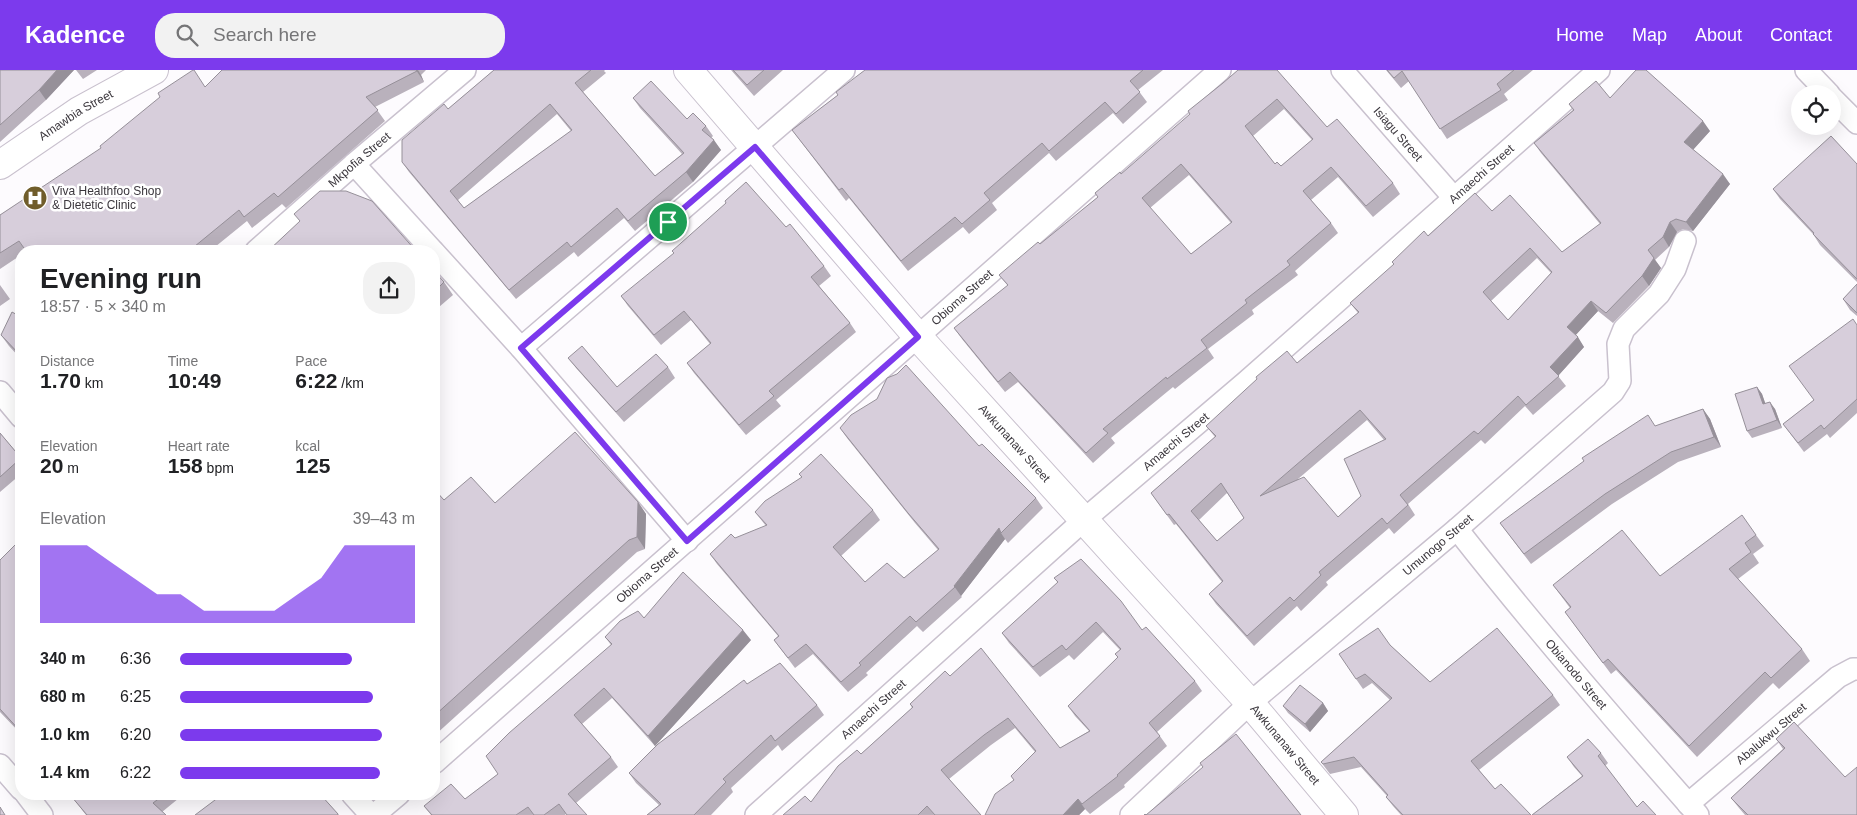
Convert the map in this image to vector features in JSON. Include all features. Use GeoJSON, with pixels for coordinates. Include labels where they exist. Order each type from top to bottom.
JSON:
{"type":"FeatureCollection","features":[{"type":"Feature","properties":{"kind":"street","name":"Amawbia Street"},"geometry":{"type":"LineString","coordinates":[[0,165],[79,111],[154,70]]}},
{"type":"Feature","properties":{"kind":"street","name":"Mkpofia Street"},"geometry":{"type":"LineString","coordinates":[[263,245],[354,164],[465,70]]}},
{"type":"Feature","properties":{"kind":"street","name":"Awkunanaw Street"},"geometry":{"type":"LineString","coordinates":[[688,70],[918,337],[1250,703],[1344,815]]}},
{"type":"Feature","properties":{"kind":"street"},"geometry":{"type":"LineString","coordinates":[[521,348],[844,70]]}},
{"type":"Feature","properties":{"kind":"street","name":"Obioma Street"},"geometry":{"type":"LineString","coordinates":[[440,758],[1220,70]]}},
{"type":"Feature","properties":{"kind":"street","name":"Isiagu Street"},"geometry":{"type":"LineString","coordinates":[[1342,70],[1454,198]]}},
{"type":"Feature","properties":{"kind":"street","name":"Amaechi Street"},"geometry":{"type":"LineString","coordinates":[[756,815],[1085,519],[1254,375],[1599,70]]}},
{"type":"Feature","properties":{"kind":"street"},"geometry":{"type":"LineString","coordinates":[[1806,70],[1820,85]]}},
{"type":"Feature","properties":{"kind":"street"},"geometry":{"type":"LineString","coordinates":[[1841,107],[1857,123]]}},
{"type":"Feature","properties":{"kind":"street"},"geometry":{"type":"LineString","coordinates":[[354,164],[427,245]]}},
{"type":"Feature","properties":{"kind":"street","name":"Umunogo Street"},"geometry":{"type":"LineString","coordinates":[[1131,815],[1250,703],[1457,529],[1613,392],[1620,381],[1618,344],[1624,329],[1659,294],[1675,269],[1686,241]]}},
{"type":"Feature","properties":{"kind":"street"},"geometry":{"type":"LineString","coordinates":[[440,260],[521,348],[687,541]]}},
{"type":"Feature","properties":{"kind":"street"},"geometry":{"type":"LineString","coordinates":[[0,392],[15,410]]}},
{"type":"Feature","properties":{"kind":"street","name":"Obianodo Street"},"geometry":{"type":"LineString","coordinates":[[1457,529],[1495,577],[1693,810]]}},
{"type":"Feature","properties":{"kind":"street","name":"Abalukwu Street"},"geometry":{"type":"LineString","coordinates":[[1693,810],[1838,676],[1857,669]]}},
{"type":"Feature","properties":{"kind":"street"},"geometry":{"type":"LineString","coordinates":[[0,765],[15,782]]}},
{"type":"Feature","properties":{"kind":"street"},"geometry":{"type":"LineString","coordinates":[[31,800],[42,815]]}},
{"type":"Feature","properties":{"kind":"street"},"geometry":{"type":"LineString","coordinates":[[357,800],[370,815]]}},
{"type":"Feature","properties":{"kind":"street"},"geometry":{"type":"LineString","coordinates":[[374,815],[392,800]]}},
{"type":"Feature","properties":{"kind":"building"},"geometry":{"type":"Polygon","coordinates":[[[0,70],[57,70],[39,90],[0,125],[0,70]]]}},
{"type":"Feature","properties":{"kind":"building"},"geometry":{"type":"Polygon","coordinates":[[[193,70],[205,87],[222,70],[417,71],[366,97],[378,110],[278,197],[274,193],[244,217],[239,210],[196,245],[22,245],[19,241],[0,253],[0,215],[101,148],[100,146],[160,97],[158,93],[193,70]]]}},
{"type":"Feature","properties":{"kind":"building"},"geometry":{"type":"Polygon","coordinates":[[[494,70],[591,70],[575,83],[655,176],[684,153],[633,98],[651,81],[687,119],[693,113],[706,126],[702,130],[714,140],[686,172],[628,221],[617,208],[571,247],[567,242],[509,290],[402,162],[402,140],[444,104],[448,109],[494,70]],[[550,104],[450,191],[464,208],[572,130],[550,104]]]}},
{"type":"Feature","properties":{"kind":"building"},"geometry":{"type":"Polygon","coordinates":[[[733,70],[764,70],[747,85],[733,70]]]}},
{"type":"Feature","properties":{"kind":"building"},"geometry":{"type":"Polygon","coordinates":[[[865,70],[1143,70],[1130,81],[1140,92],[1116,114],[1105,102],[1049,151],[1042,143],[984,193],[990,200],[962,224],[955,217],[901,261],[842,188],[839,190],[792,130],[838,95],[836,92],[865,70]]]}},
{"type":"Feature","properties":{"kind":"building"},"geometry":{"type":"Polygon","coordinates":[[[1238,70],[1277,70],[1327,127],[1337,119],[1393,183],[1366,206],[1331,167],[1303,191],[1331,223],[1287,261],[1290,265],[1245,300],[1247,303],[1201,340],[1207,348],[1167,379],[1166,377],[1103,429],[1108,433],[1086,453],[1010,372],[998,382],[954,328],[1008,285],[999,275],[1038,242],[1040,244],[1098,197],[1095,193],[1120,172],[1121,174],[1190,114],[1188,111],[1238,70]],[[1277,99],[1245,126],[1275,164],[1277,162],[1281,166],[1313,139],[1277,99]],[[1181,164],[1142,198],[1191,254],[1232,222],[1181,164]]]}},
{"type":"Feature","properties":{"kind":"building"},"geometry":{"type":"Polygon","coordinates":[[[1387,70],[1514,70],[1497,84],[1501,90],[1440,129],[1402,71],[1394,78],[1387,70]]]}},
{"type":"Feature","properties":{"kind":"building"},"geometry":{"type":"Polygon","coordinates":[[[1636,70],[1646,70],[1703,121],[1684,142],[1723,174],[1686,222],[1676,219],[1670,222],[1663,237],[1648,250],[1654,258],[1642,276],[1606,313],[1591,301],[1567,327],[1578,337],[1550,367],[1559,376],[1526,405],[1518,396],[1478,434],[1474,431],[1400,495],[1408,505],[1387,524],[1382,518],[1319,572],[1321,575],[1294,601],[1290,597],[1247,636],[1209,594],[1223,581],[1169,514],[1167,515],[1151,493],[1216,436],[1206,426],[1257,379],[1256,377],[1287,351],[1297,363],[1359,312],[1350,303],[1394,264],[1392,262],[1424,231],[1428,236],[1475,193],[1492,211],[1510,195],[1562,252],[1601,223],[1534,143],[1574,110],[1569,104],[1596,81],[1610,98],[1636,70]],[[1530,248],[1483,292],[1508,320],[1552,272],[1530,248]],[[1360,410],[1260,496],[1304,477],[1338,517],[1361,496],[1344,459],[1386,439],[1360,410]],[[1221,483],[1191,511],[1217,541],[1244,518],[1221,483]]]}},
{"type":"Feature","properties":{"kind":"building"},"geometry":{"type":"Polygon","coordinates":[[[1831,136],[1857,164],[1857,279],[1773,189],[1831,136]]]}},
{"type":"Feature","properties":{"kind":"building"},"geometry":{"type":"Polygon","coordinates":[[[746,182],[786,227],[790,224],[824,266],[811,277],[850,323],[769,391],[774,396],[739,425],[687,363],[711,343],[684,311],[654,335],[621,296],[674,253],[672,251],[726,203],[725,201],[746,182]]]}},
{"type":"Feature","properties":{"kind":"building"},"geometry":{"type":"Polygon","coordinates":[[[320,191],[346,191],[372,201],[411,245],[274,245],[300,221],[294,214],[320,191]]]}},
{"type":"Feature","properties":{"kind":"building"},"geometry":{"type":"Polygon","coordinates":[[[440,278],[444,282],[440,286],[440,278]]]}},
{"type":"Feature","properties":{"kind":"building"},"geometry":{"type":"Polygon","coordinates":[[[1857,284],[1857,313],[1843,299],[1857,284]]]}},
{"type":"Feature","properties":{"kind":"building"},"geometry":{"type":"Polygon","coordinates":[[[12,312],[15,314],[15,350],[1,335],[12,312]]]}},
{"type":"Feature","properties":{"kind":"building"},"geometry":{"type":"Polygon","coordinates":[[[1853,319],[1857,325],[1857,399],[1824,429],[1821,425],[1798,443],[1783,424],[1814,400],[1789,366],[1853,319]]]}},
{"type":"Feature","properties":{"kind":"building"},"geometry":{"type":"Polygon","coordinates":[[[582,346],[617,387],[656,354],[668,367],[616,412],[568,358],[582,346]]]}},
{"type":"Feature","properties":{"kind":"building"},"geometry":{"type":"Polygon","coordinates":[[[906,365],[979,446],[982,444],[1036,498],[1001,533],[999,528],[955,587],[916,622],[910,616],[859,663],[861,665],[841,682],[806,644],[788,658],[774,640],[779,636],[710,554],[731,534],[735,538],[767,525],[755,512],[765,501],[802,477],[799,474],[821,454],[873,510],[833,547],[865,582],[887,563],[904,578],[939,549],[840,428],[851,415],[877,399],[887,378],[897,374],[906,365]]]}},
{"type":"Feature","properties":{"kind":"building"},"geometry":{"type":"Polygon","coordinates":[[[1757,387],[1763,404],[1770,402],[1777,420],[1747,431],[1735,394],[1757,387]]]}},
{"type":"Feature","properties":{"kind":"building"},"geometry":{"type":"Polygon","coordinates":[[[1703,409],[1714,437],[1671,452],[1605,494],[1524,554],[1500,523],[1584,461],[1582,458],[1648,415],[1655,426],[1703,409]]]}},
{"type":"Feature","properties":{"kind":"building"},"geometry":{"type":"Polygon","coordinates":[[[575,432],[638,502],[637,537],[629,540],[440,711],[440,496],[444,500],[471,477],[495,503],[575,432]]]}},
{"type":"Feature","properties":{"kind":"building"},"geometry":{"type":"Polygon","coordinates":[[[0,433],[15,451],[15,463],[0,477],[0,433]]]}},
{"type":"Feature","properties":{"kind":"building"},"geometry":{"type":"Polygon","coordinates":[[[1742,515],[1756,535],[1745,543],[1751,552],[1729,569],[1802,649],[1771,678],[1765,672],[1689,746],[1608,659],[1603,663],[1565,612],[1571,607],[1553,585],[1622,530],[1660,576],[1742,515]]]}},
{"type":"Feature","properties":{"kind":"building"},"geometry":{"type":"Polygon","coordinates":[[[15,545],[15,725],[0,709],[0,560],[15,545]]]}},
{"type":"Feature","properties":{"kind":"building"},"geometry":{"type":"Polygon","coordinates":[[[1081,559],[1121,601],[1142,630],[1146,627],[1195,681],[1149,723],[1160,736],[1118,776],[1082,804],[1078,799],[1063,815],[985,815],[995,794],[1014,780],[1011,776],[1036,751],[1008,718],[941,770],[981,815],[935,815],[927,806],[918,815],[783,815],[805,796],[811,802],[838,766],[857,750],[861,754],[913,707],[910,704],[945,671],[950,676],[981,648],[1060,748],[1090,731],[1068,706],[1118,657],[1115,654],[1121,649],[1096,622],[1066,650],[1062,645],[1033,667],[1002,633],[1058,582],[1054,578],[1081,559]]]}},
{"type":"Feature","properties":{"kind":"building"},"geometry":{"type":"Polygon","coordinates":[[[683,572],[743,630],[648,736],[604,688],[574,715],[611,757],[568,794],[587,815],[567,815],[559,804],[544,815],[534,815],[528,807],[516,815],[432,815],[424,806],[431,800],[440,800],[440,793],[451,784],[465,799],[498,774],[486,756],[509,733],[612,644],[605,637],[620,621],[638,611],[644,618],[683,572]]]}},
{"type":"Feature","properties":{"kind":"building"},"geometry":{"type":"Polygon","coordinates":[[[1378,628],[1390,645],[1430,682],[1497,628],[1553,695],[1471,761],[1495,789],[1501,784],[1531,815],[1403,815],[1354,757],[1323,764],[1321,762],[1392,698],[1365,674],[1356,679],[1339,654],[1378,628]]]}},
{"type":"Feature","properties":{"kind":"building"},"geometry":{"type":"Polygon","coordinates":[[[780,663],[817,705],[775,741],[771,735],[723,779],[726,782],[694,815],[647,815],[661,804],[629,773],[658,744],[744,680],[747,684],[780,663]]]}},
{"type":"Feature","properties":{"kind":"building"},"geometry":{"type":"Polygon","coordinates":[[[1300,685],[1323,703],[1305,724],[1283,706],[1300,685]]]}},
{"type":"Feature","properties":{"kind":"building"},"geometry":{"type":"Polygon","coordinates":[[[1794,722],[1845,777],[1857,767],[1857,815],[1748,815],[1731,798],[1785,748],[1776,739],[1794,722]]]}},
{"type":"Feature","properties":{"kind":"building"},"geometry":{"type":"Polygon","coordinates":[[[1236,734],[1301,815],[1146,815],[1203,767],[1200,763],[1236,734]]]}},
{"type":"Feature","properties":{"kind":"building"},"geometry":{"type":"Polygon","coordinates":[[[1588,739],[1601,753],[1598,756],[1637,807],[1643,801],[1656,815],[1532,815],[1583,776],[1567,757],[1588,739]]]}},
{"type":"Feature","properties":{"kind":"building"},"geometry":{"type":"Polygon","coordinates":[[[74,800],[157,800],[153,803],[166,815],[87,815],[74,800]]]}},
{"type":"Feature","properties":{"kind":"building"},"geometry":{"type":"Polygon","coordinates":[[[215,800],[325,800],[338,814],[338,815],[195,815],[215,800]]]}},
{"type":"Feature","properties":{"kind":"building"},"geometry":{"type":"Polygon","coordinates":[[[0,807],[5,815],[0,815],[0,807]]]}},
{"type":"Feature","properties":{"kind":"place","name":"Viva Healthfoo Shop & Dietetic Clinic"},"geometry":{"type":"Point","coordinates":[35,198]}},
{"type":"Feature","properties":{"kind":"route"},"geometry":{"type":"LineString","coordinates":[[755,147],[918,337],[687,541],[521,348],[668,222],[755,147]]}}]}
